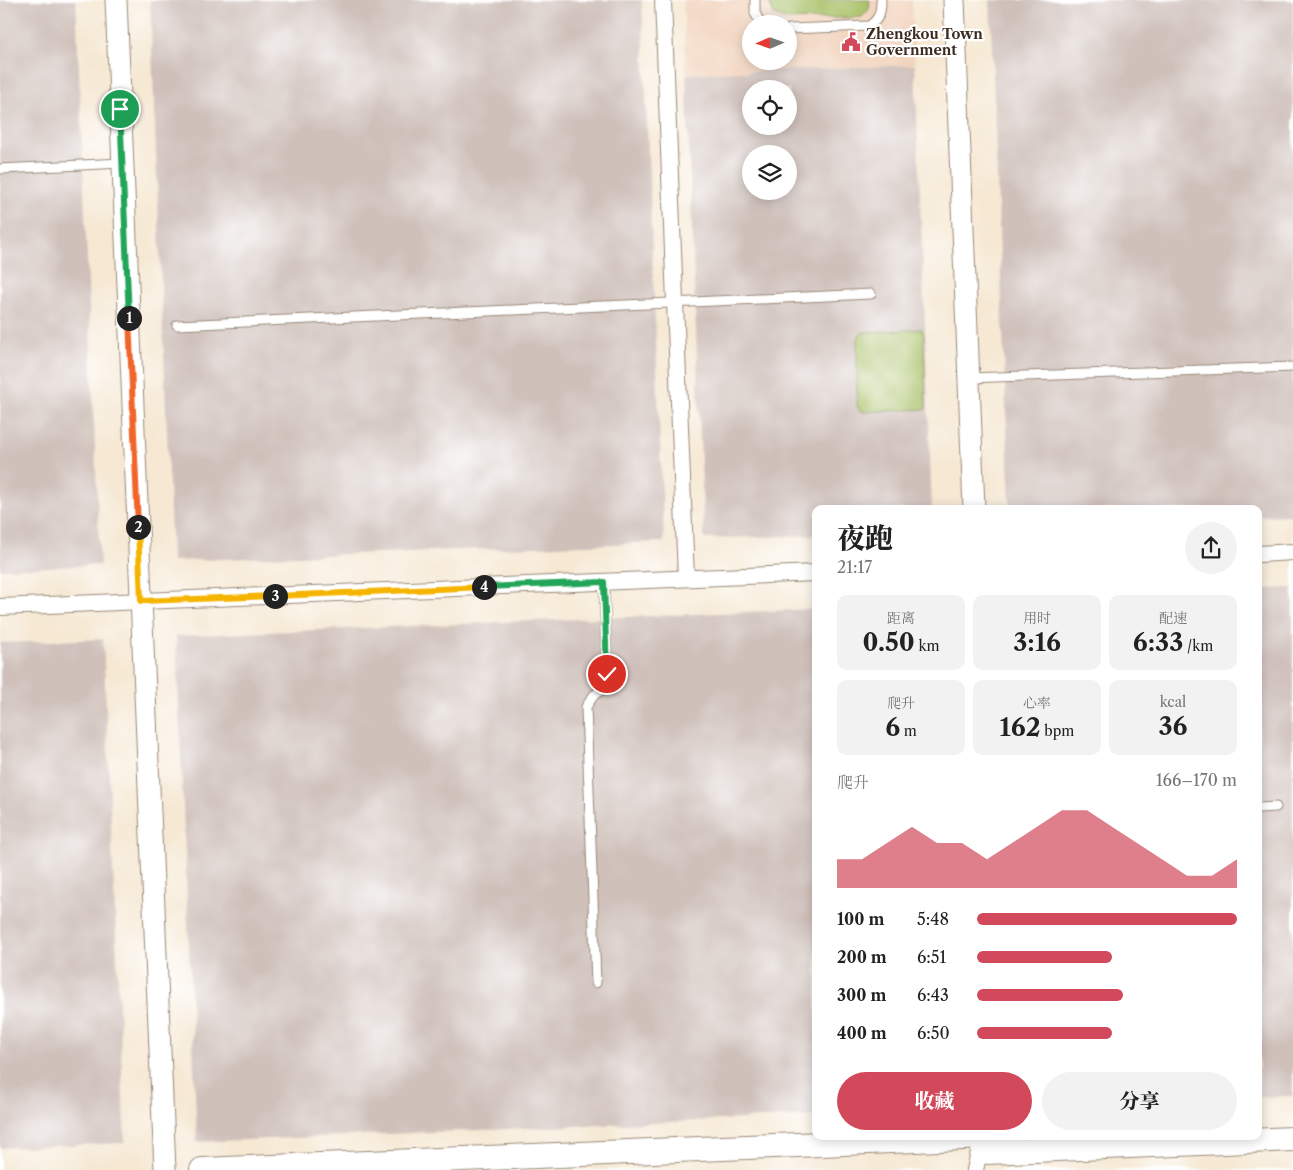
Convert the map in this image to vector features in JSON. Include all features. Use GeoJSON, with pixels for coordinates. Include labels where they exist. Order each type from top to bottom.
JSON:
{"type":"FeatureCollection","features":[{"type":"Feature","properties":{"kind":"main road"},"geometry":{"type":"LineString","coordinates":[[1262,1126],[1293,1124]]}},
{"type":"Feature","properties":{"kind":"main road"},"geometry":{"type":"LineString","coordinates":[[1262,1140],[1293,1139]]}},
{"type":"Feature","properties":{"kind":"main road"},"geometry":{"type":"LineString","coordinates":[[202,1170],[1256,1140]]}},
{"type":"Feature","properties":{"kind":"main road"},"geometry":{"type":"LineString","coordinates":[[553,1170],[993,1147]]}},
{"type":"Feature","properties":{"kind":"street"},"geometry":{"type":"LineString","coordinates":[[116,0],[165,1170]]}},
{"type":"Feature","properties":{"kind":"street"},"geometry":{"type":"LineString","coordinates":[[663,0],[686,578]]}},
{"type":"Feature","properties":{"kind":"street"},"geometry":{"type":"LineString","coordinates":[[954,0],[974,505]]}},
{"type":"Feature","properties":{"kind":"street"},"geometry":{"type":"LineString","coordinates":[[1262,554],[1293,552]]}},
{"type":"Feature","properties":{"kind":"street"},"geometry":{"type":"LineString","coordinates":[[0,607],[812,572]]}},
{"type":"Feature","properties":{"kind":"lane"},"geometry":{"type":"LineString","coordinates":[[755,0],[756,15]]}},
{"type":"Feature","properties":{"kind":"lane"},"geometry":{"type":"LineString","coordinates":[[798,29],[869,26],[878,20],[881,0]]}},
{"type":"Feature","properties":{"kind":"lane"},"geometry":{"type":"LineString","coordinates":[[0,169],[122,163]]}},
{"type":"Feature","properties":{"kind":"lane"},"geometry":{"type":"LineString","coordinates":[[177,325],[871,294]]}},
{"type":"Feature","properties":{"kind":"lane"},"geometry":{"type":"LineString","coordinates":[[968,378],[1293,367]]}},
{"type":"Feature","properties":{"kind":"lane"},"geometry":{"type":"LineString","coordinates":[[596,983],[586,707],[594,695],[602,690],[607,674],[604,582]]}},
{"type":"Feature","properties":{"kind":"lane"},"geometry":{"type":"LineString","coordinates":[[1262,808],[1276,807]]}},
{"type":"Feature","properties":{"kind":"shaded area"},"geometry":{"type":"Polygon","coordinates":[[[0,0],[76,0],[100,565],[0,569],[0,0]]]}},
{"type":"Feature","properties":{"kind":"shaded area"},"geometry":{"type":"Polygon","coordinates":[[[150,0],[642,0],[664,542],[172,561],[150,0]]]}},
{"type":"Feature","properties":{"kind":"shaded area","name":"Zhengkou Town Government"},"geometry":{"type":"Polygon","coordinates":[[[683,0],[912,0],[915,65],[798,70],[798,15],[742,15],[742,70],[788,70],[686,74],[683,0]]]}},
{"type":"Feature","properties":{"kind":"shaded area"},"geometry":{"type":"Polygon","coordinates":[[[990,0],[1293,0],[1293,515],[1262,516],[1262,505],[1010,505],[990,0]]]}},
{"type":"Feature","properties":{"kind":"shaded area"},"geometry":{"type":"Polygon","coordinates":[[[915,65],[932,505],[812,505],[812,535],[704,539],[686,74],[915,65]]]}},
{"type":"Feature","properties":{"kind":"shaded area"},"geometry":{"type":"Polygon","coordinates":[[[1293,588],[1293,1096],[1262,1097],[1262,589],[1293,588]]]}},
{"type":"Feature","properties":{"kind":"shaded area"},"geometry":{"type":"Polygon","coordinates":[[[812,609],[812,1116],[197,1142],[176,636],[812,609]]]}},
{"type":"Feature","properties":{"kind":"shaded area"},"geometry":{"type":"Polygon","coordinates":[[[103,639],[125,1143],[0,1148],[0,643],[103,639]]]}},
{"type":"Feature","properties":{"kind":"green space"},"geometry":{"type":"Polygon","coordinates":[[[768,0],[870,0],[869,9],[862,17],[798,20],[798,15],[774,15],[768,0]]]}},
{"type":"Feature","properties":{"kind":"green space"},"geometry":{"type":"Polygon","coordinates":[[[922,329],[924,335],[926,409],[863,412],[859,410],[857,405],[857,343],[859,335],[864,332],[922,329]]]}},
{"type":"Feature","properties":{"kind":"place","name":"Zhengkou Town Government"},"geometry":{"type":"Point","coordinates":[851,42]}},
{"type":"Feature","properties":{"kind":"route"},"geometry":{"type":"LineString","coordinates":[[120,109],[141,601],[604,582],[607,674]]}}]}
